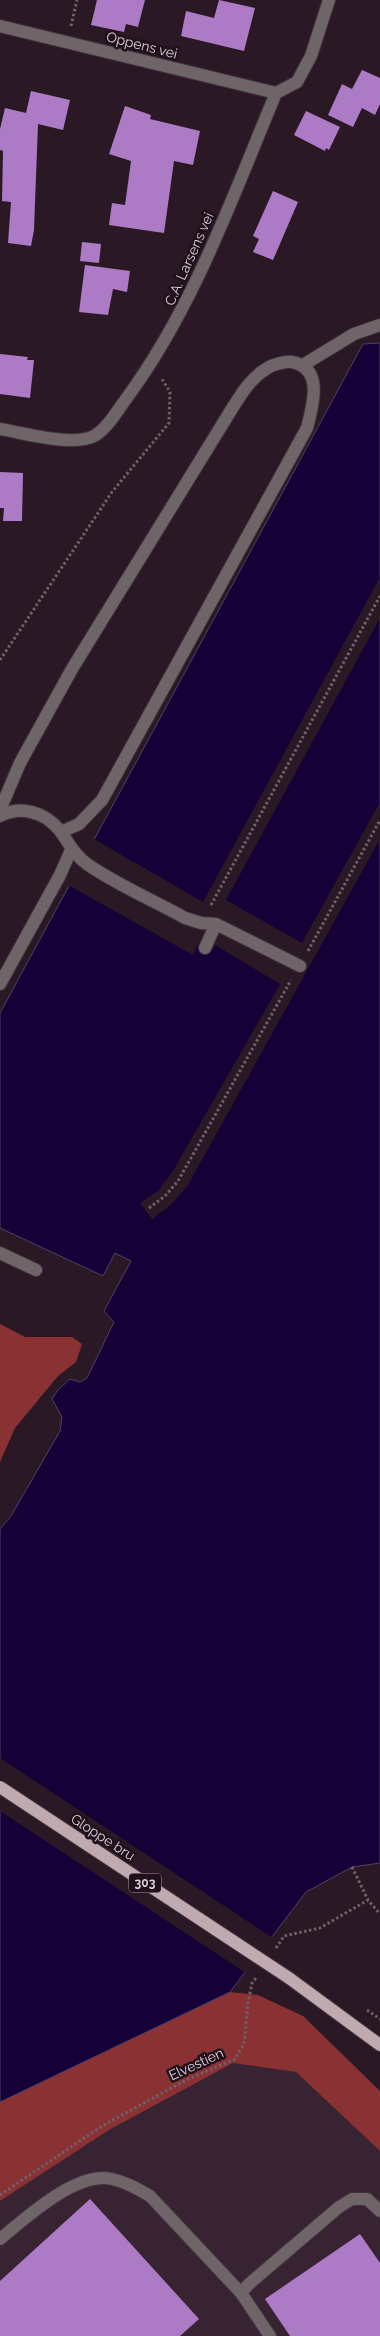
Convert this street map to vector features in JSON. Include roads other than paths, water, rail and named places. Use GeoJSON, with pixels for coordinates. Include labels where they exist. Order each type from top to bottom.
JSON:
{"type":"FeatureCollection","features":[{"type":"Feature","properties":{"kind":"main road","name":"Gloppe bru"},"geometry":{"type":"LineString","coordinates":[[0,1787],[289,1978],[380,2045]]}},
{"type":"Feature","properties":{"kind":"street"},"geometry":{"type":"LineString","coordinates":[[276,93],[297,82],[311,56],[329,0]]}},
{"type":"Feature","properties":{"kind":"street","name":"Oppens vei"},"geometry":{"type":"LineString","coordinates":[[0,26],[276,93]]}},
{"type":"Feature","properties":{"kind":"street","name":"C.A. Larsens vei"},"geometry":{"type":"LineString","coordinates":[[0,429],[77,441],[94,436],[110,422],[152,364],[177,321],[212,247],[276,93]]}},
{"type":"Feature","properties":{"kind":"street"},"geometry":{"type":"LineString","coordinates":[[303,365],[354,334],[380,326]]}},
{"type":"Feature","properties":{"kind":"street"},"geometry":{"type":"LineString","coordinates":[[0,810],[20,763],[72,669],[232,407],[249,383],[267,368],[289,362],[303,365],[312,374],[314,390],[313,407],[307,428],[102,800],[79,824],[61,832]]}},
{"type":"Feature","properties":{"kind":"street"},"geometry":{"type":"LineString","coordinates":[[0,816],[11,810],[25,810],[43,816],[58,826],[71,850],[87,864],[185,918],[201,923],[216,924],[300,966]]}},
{"type":"Feature","properties":{"kind":"street"},"geometry":{"type":"LineString","coordinates":[[0,984],[60,875],[71,850]]}},
{"type":"Feature","properties":{"kind":"street"},"geometry":{"type":"LineString","coordinates":[[205,948],[216,924]]}},
{"type":"Feature","properties":{"kind":"street"},"geometry":{"type":"LineString","coordinates":[[0,1253],[36,1270]]}},
{"type":"Feature","properties":{"kind":"street"},"geometry":{"type":"LineString","coordinates":[[0,2240],[48,2200],[91,2179],[111,2178],[133,2185],[150,2196],[241,2293],[270,2336]]}},
{"type":"Feature","properties":{"kind":"street"},"geometry":{"type":"LineString","coordinates":[[241,2293],[339,2207],[352,2199],[360,2197],[367,2199],[380,2211]]}}]}
